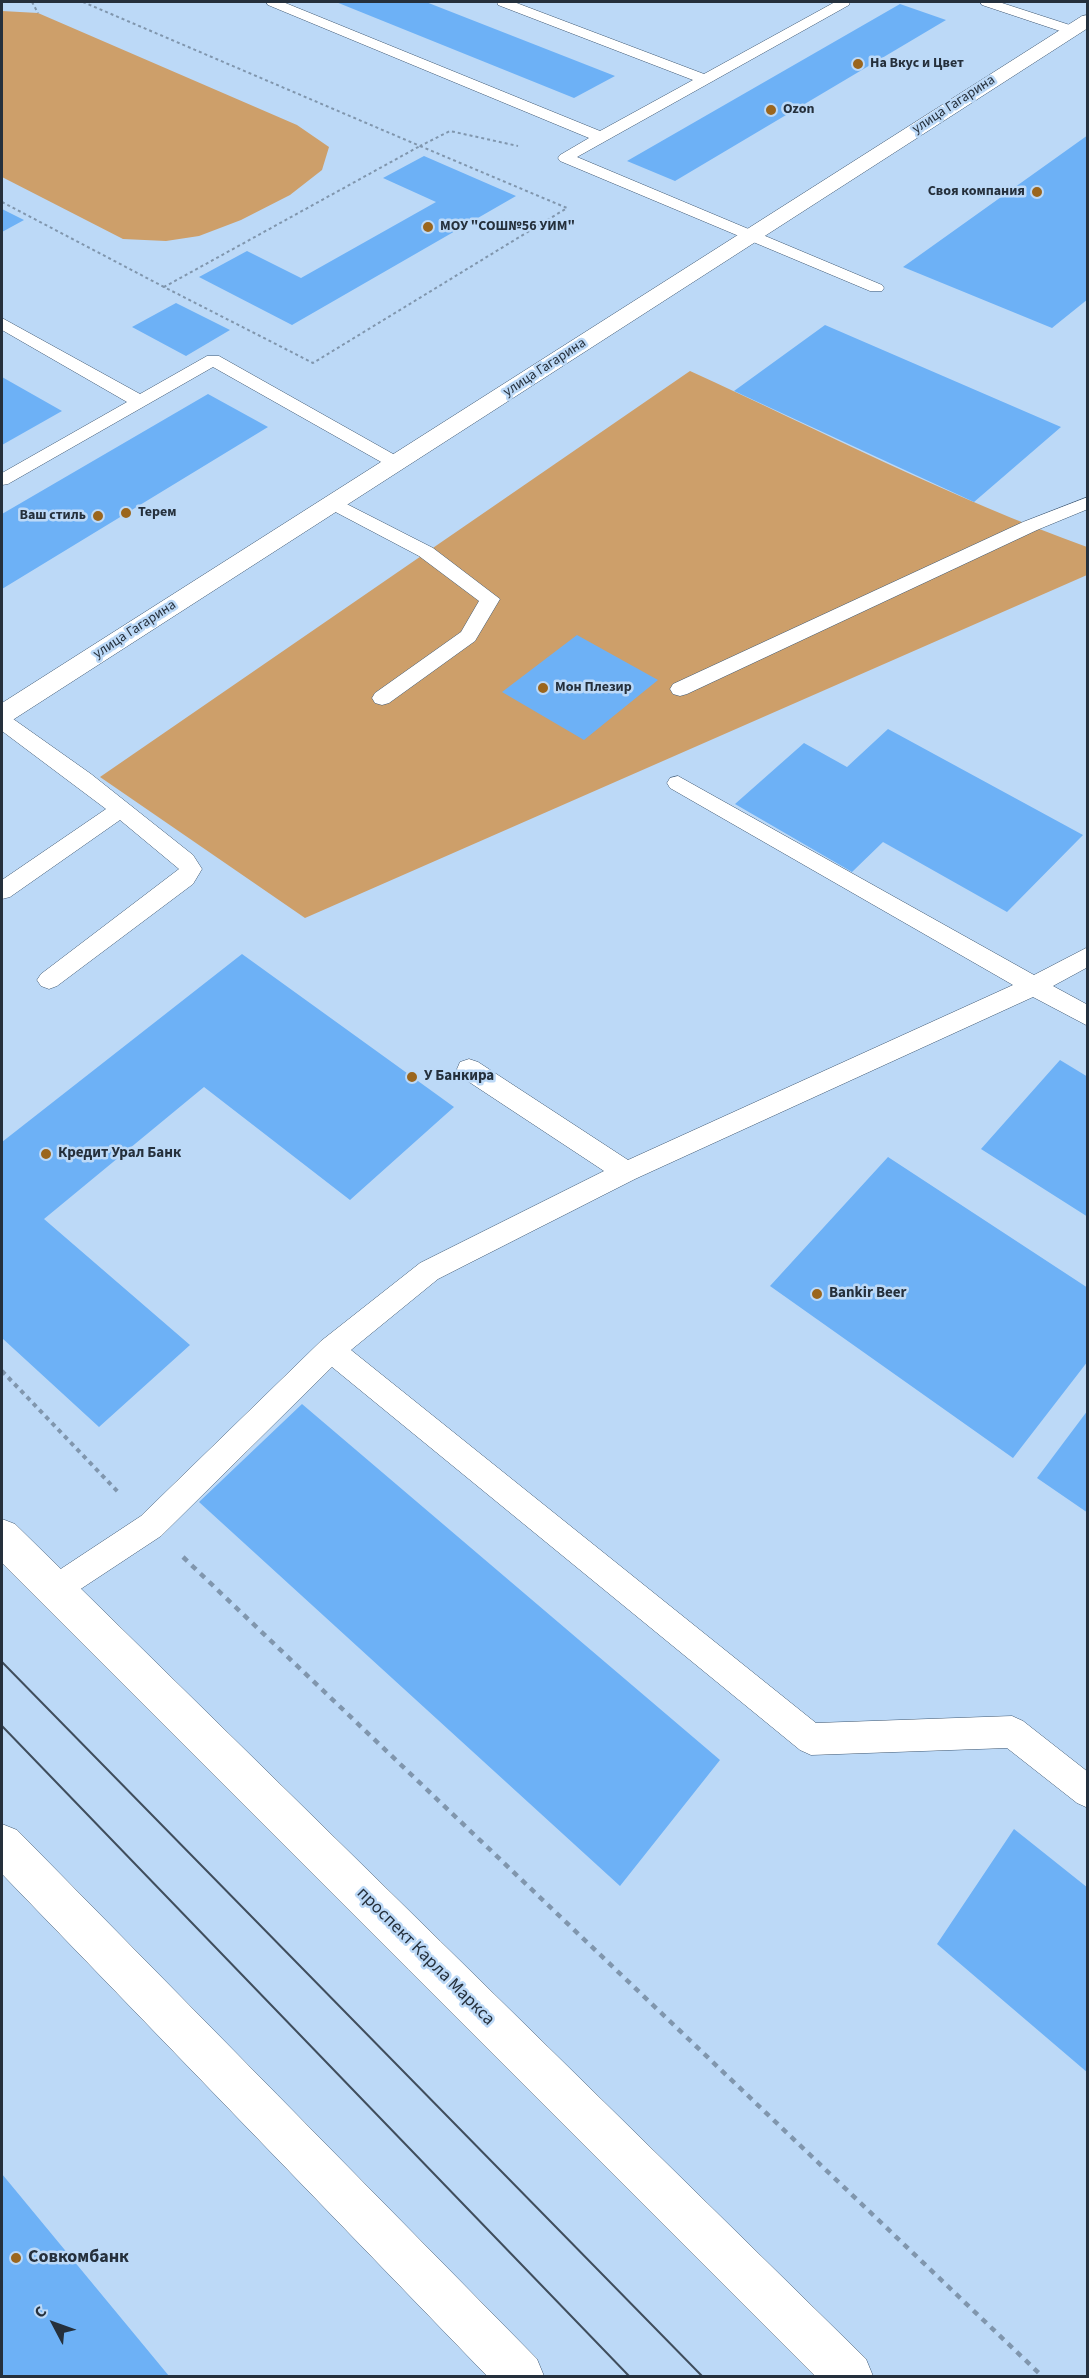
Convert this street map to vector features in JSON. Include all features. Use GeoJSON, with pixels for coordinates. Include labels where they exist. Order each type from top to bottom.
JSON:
{"type":"FeatureCollection","features":[{"type":"Feature","properties":{"kind":"main road","name":"улица Гагарина"},"geometry":{"type":"LineString","coordinates":[[2,716],[1079,25]]}},
{"type":"Feature","properties":{"kind":"main road","name":"проспект Карла Маркса"},"geometry":{"type":"LineString","coordinates":[[2,1538],[849,2376]]}},
{"type":"Feature","properties":{"kind":"main road"},"geometry":{"type":"LineString","coordinates":[[2,1845],[519,2376]]}},
{"type":"Feature","properties":{"kind":"lane"},"geometry":{"type":"LineString","coordinates":[[273,2],[601,137]]}},
{"type":"Feature","properties":{"kind":"lane"},"geometry":{"type":"LineString","coordinates":[[503,2],[704,79]]}},
{"type":"Feature","properties":{"kind":"lane"},"geometry":{"type":"LineString","coordinates":[[566,158],[844,2]]}},
{"type":"Feature","properties":{"kind":"lane"},"geometry":{"type":"LineString","coordinates":[[987,2],[1079,25]]}},
{"type":"Feature","properties":{"kind":"lane"},"geometry":{"type":"LineString","coordinates":[[566,158],[876,288]]}},
{"type":"Feature","properties":{"kind":"lane"},"geometry":{"type":"LineString","coordinates":[[2,323],[139,401]]}},
{"type":"Feature","properties":{"kind":"lane"},"geometry":{"type":"LineString","coordinates":[[5,473],[213,360],[396,463]]}},
{"type":"Feature","properties":{"kind":"lane"},"geometry":{"type":"LineString","coordinates":[[333,502],[426,552],[490,599],[468,636],[382,698]]}},
{"type":"Feature","properties":{"kind":"lane"},"geometry":{"type":"LineString","coordinates":[[680,689],[1030,526],[1088,502]]}},
{"type":"Feature","properties":{"kind":"lane"},"geometry":{"type":"LineString","coordinates":[[2,721],[121,809],[185,861],[191,869],[185,878],[49,980]]}},
{"type":"Feature","properties":{"kind":"lane"},"geometry":{"type":"LineString","coordinates":[[678,783],[1088,1017]]}},
{"type":"Feature","properties":{"kind":"lane"},"geometry":{"type":"LineString","coordinates":[[2,891],[121,809]]}},
{"type":"Feature","properties":{"kind":"lane"},"geometry":{"type":"LineString","coordinates":[[54,1590],[151,1526],[331,1350],[429,1271],[626,1172],[1032,987],[1088,956]]}},
{"type":"Feature","properties":{"kind":"lane"},"geometry":{"type":"LineString","coordinates":[[469,1069],[626,1172]]}},
{"type":"Feature","properties":{"kind":"lane"},"geometry":{"type":"LineString","coordinates":[[331,1350],[811,1739],[1012,1732],[1088,1792]]}},
{"type":"Feature","properties":{"kind":"path"},"geometry":{"type":"LineString","coordinates":[[32,2],[38,13]]}},
{"type":"Feature","properties":{"kind":"path"},"geometry":{"type":"LineString","coordinates":[[2,202],[314,363],[567,208],[82,2]]}},
{"type":"Feature","properties":{"kind":"path"},"geometry":{"type":"LineString","coordinates":[[164,287],[450,131],[566,158]]}},
{"type":"Feature","properties":{"kind":"path"},"geometry":{"type":"LineString","coordinates":[[2,1371],[151,1526],[1042,2376]]}},
{"type":"Feature","properties":{"kind":"shaded area"},"geometry":{"type":"Polygon","coordinates":[[[2,11],[38,13],[297,125],[329,147],[322,170],[290,195],[241,220],[199,236],[166,241],[123,239],[2,177],[2,11]]]}},
{"type":"Feature","properties":{"kind":"shaded area"},"geometry":{"type":"Polygon","coordinates":[[[690,371],[936,486],[1087,547],[1087,575],[305,918],[100,777],[690,371]]]}},
{"type":"Feature","properties":{"kind":"building"},"geometry":{"type":"Polygon","coordinates":[[[336,2],[426,2],[615,76],[574,98],[336,2]]]}},
{"type":"Feature","properties":{"kind":"building"},"geometry":{"type":"Polygon","coordinates":[[[900,4],[946,20],[675,181],[627,161],[900,4]]]}},
{"type":"Feature","properties":{"kind":"building"},"geometry":{"type":"Polygon","coordinates":[[[1088,135],[1088,299],[1052,328],[903,267],[1088,135]]]}},
{"type":"Feature","properties":{"kind":"building","name":"МОУ \"СОШ№56 УИМ\""},"geometry":{"type":"Polygon","coordinates":[[[424,156],[516,196],[292,325],[199,277],[247,251],[301,278],[436,202],[383,178],[424,156]]]}},
{"type":"Feature","properties":{"kind":"building"},"geometry":{"type":"Polygon","coordinates":[[[2,209],[24,220],[2,232],[2,209]]]}},
{"type":"Feature","properties":{"kind":"building"},"geometry":{"type":"Polygon","coordinates":[[[176,303],[230,330],[186,356],[132,327],[176,303]]]}},
{"type":"Feature","properties":{"kind":"building"},"geometry":{"type":"Polygon","coordinates":[[[825,325],[1061,427],[974,502],[734,391],[825,325]]]}},
{"type":"Feature","properties":{"kind":"building"},"geometry":{"type":"Polygon","coordinates":[[[2,377],[62,411],[2,445],[2,377]]]}},
{"type":"Feature","properties":{"kind":"building"},"geometry":{"type":"Polygon","coordinates":[[[208,394],[268,427],[2,589],[2,514],[208,394]]]}},
{"type":"Feature","properties":{"kind":"building"},"geometry":{"type":"Polygon","coordinates":[[[577,635],[658,680],[584,740],[502,692],[577,635]]]}},
{"type":"Feature","properties":{"kind":"building"},"geometry":{"type":"Polygon","coordinates":[[[888,729],[1083,835],[1007,912],[883,842],[852,872],[735,804],[804,743],[847,767],[888,729]]]}},
{"type":"Feature","properties":{"kind":"building"},"geometry":{"type":"Polygon","coordinates":[[[242,954],[454,1107],[350,1200],[204,1087],[44,1219],[190,1345],[99,1427],[2,1338],[2,1142],[242,954]]]}},
{"type":"Feature","properties":{"kind":"building"},"geometry":{"type":"Polygon","coordinates":[[[1060,1060],[1088,1077],[1088,1217],[981,1149],[1060,1060]]]}},
{"type":"Feature","properties":{"kind":"building"},"geometry":{"type":"Polygon","coordinates":[[[888,1157],[1088,1288],[1088,1361],[1013,1458],[770,1286],[888,1157]]]}},
{"type":"Feature","properties":{"kind":"building"},"geometry":{"type":"Polygon","coordinates":[[[302,1404],[720,1760],[620,1886],[199,1502],[302,1404]]]}},
{"type":"Feature","properties":{"kind":"building"},"geometry":{"type":"Polygon","coordinates":[[[1088,1410],[1088,1513],[1037,1478],[1088,1410]]]}},
{"type":"Feature","properties":{"kind":"building"},"geometry":{"type":"Polygon","coordinates":[[[1014,1829],[1088,1888],[1088,2073],[937,1944],[1014,1829]]]}},
{"type":"Feature","properties":{"kind":"building"},"geometry":{"type":"Polygon","coordinates":[[[2,2174],[169,2376],[2,2376],[2,2174]]]}},
{"type":"Feature","properties":{"kind":"tram line"},"geometry":{"type":"LineString","coordinates":[[2,1662],[702,2376]]}},
{"type":"Feature","properties":{"kind":"tram line"},"geometry":{"type":"LineString","coordinates":[[2,1726],[629,2376]]}},
{"type":"Feature","properties":{"kind":"place","name":"На Вкус и Цвет"},"geometry":{"type":"Point","coordinates":[858,64]}},
{"type":"Feature","properties":{"kind":"place","name":"Ozon"},"geometry":{"type":"Point","coordinates":[771,110]}},
{"type":"Feature","properties":{"kind":"place","name":"Своя компания"},"geometry":{"type":"Point","coordinates":[1037,192]}},
{"type":"Feature","properties":{"kind":"place","name":"МОУ \"СОШ№56 УИМ\""},"geometry":{"type":"Point","coordinates":[428,227]}},
{"type":"Feature","properties":{"kind":"place","name":"Терем"},"geometry":{"type":"Point","coordinates":[126,513]}},
{"type":"Feature","properties":{"kind":"place","name":"Ваш стиль"},"geometry":{"type":"Point","coordinates":[98,516]}},
{"type":"Feature","properties":{"kind":"place","name":"Мон Плезир"},"geometry":{"type":"Point","coordinates":[543,688]}},
{"type":"Feature","properties":{"kind":"place","name":"У Банкира"},"geometry":{"type":"Point","coordinates":[412,1077]}},
{"type":"Feature","properties":{"kind":"place","name":"Кредит Урал Банк"},"geometry":{"type":"Point","coordinates":[46,1154]}},
{"type":"Feature","properties":{"kind":"place","name":"Bankir Beer"},"geometry":{"type":"Point","coordinates":[817,1294]}},
{"type":"Feature","properties":{"kind":"place","name":"Совкомбанк"},"geometry":{"type":"Point","coordinates":[16,2258]}}]}
